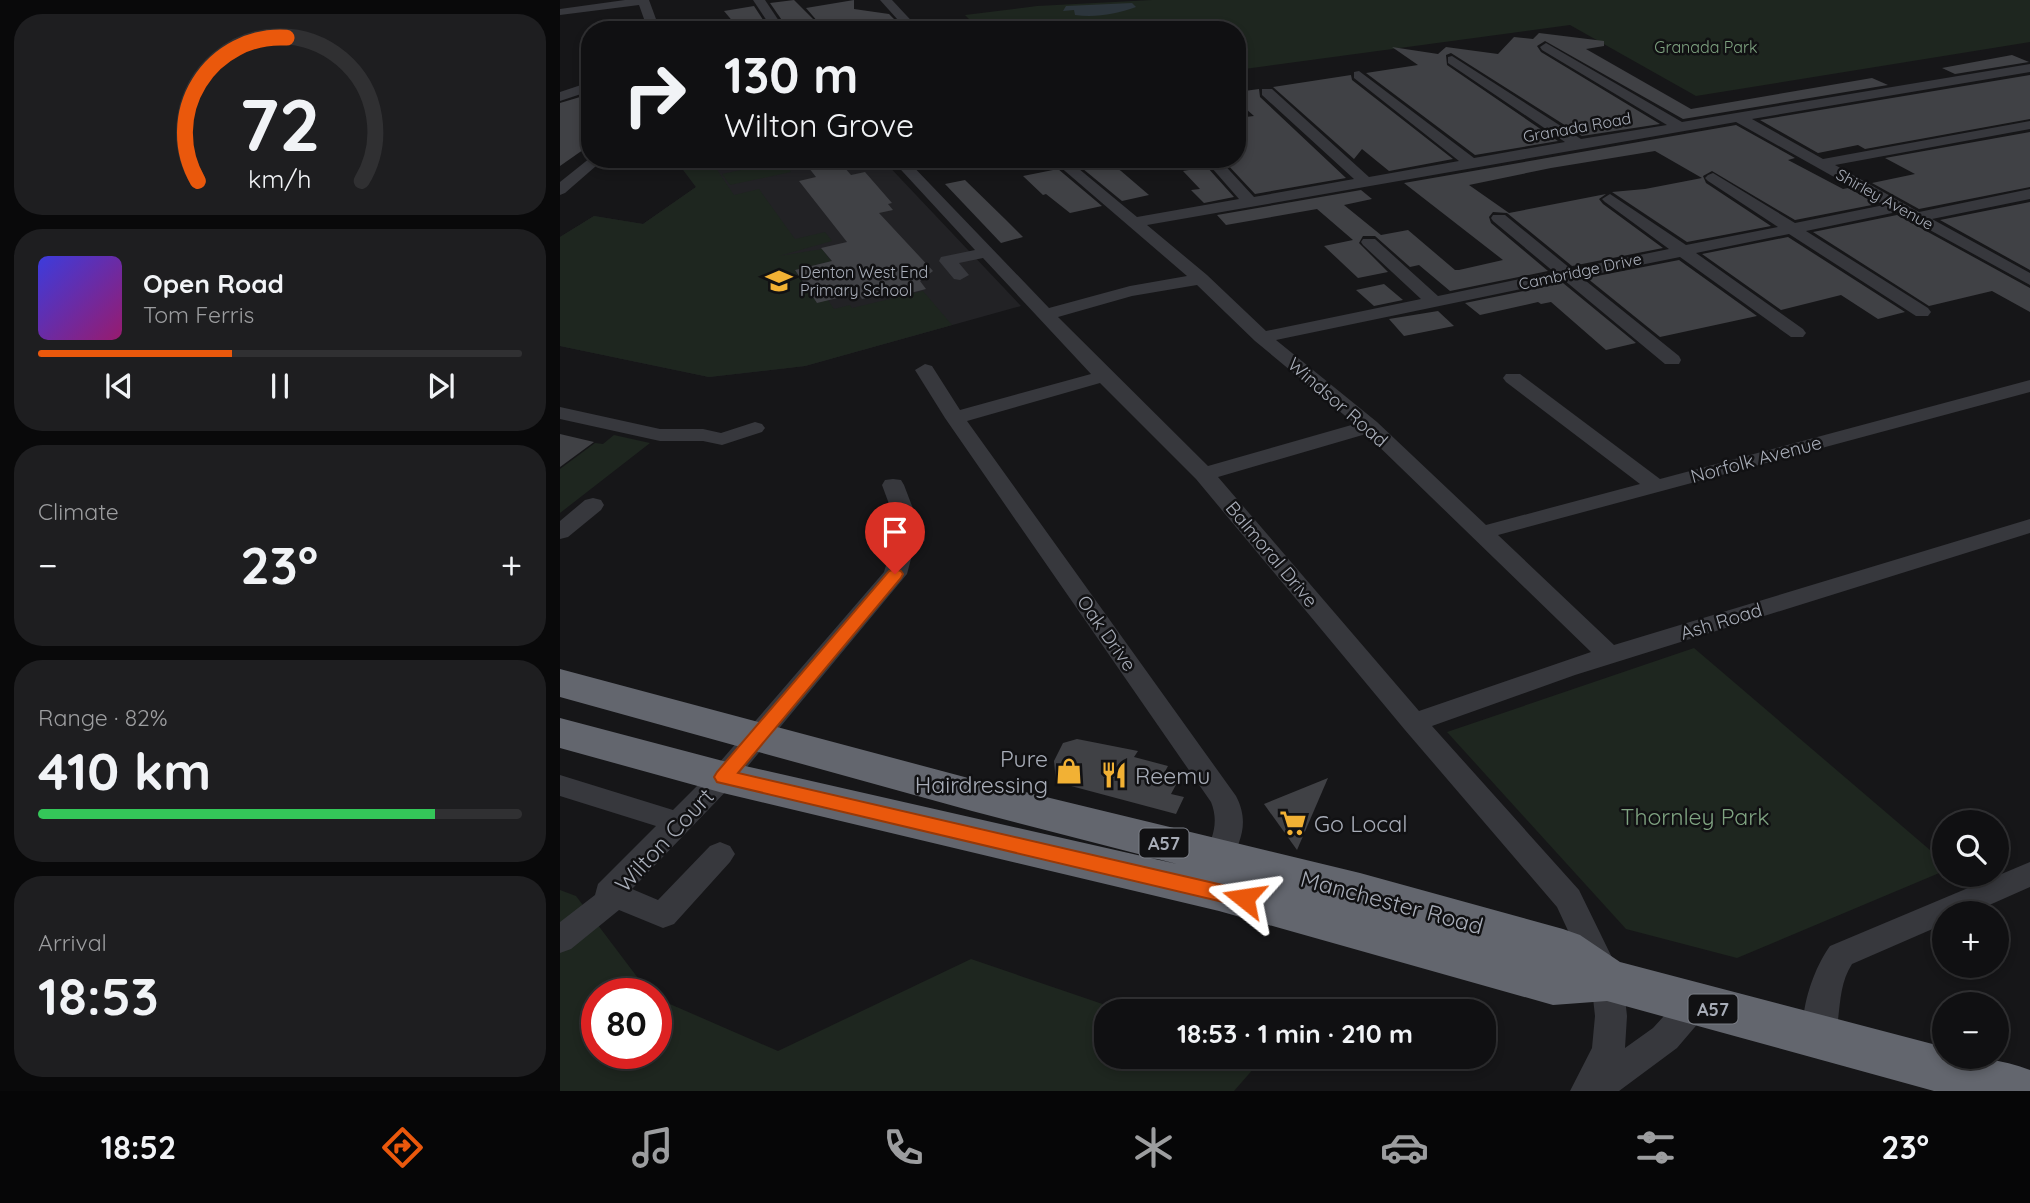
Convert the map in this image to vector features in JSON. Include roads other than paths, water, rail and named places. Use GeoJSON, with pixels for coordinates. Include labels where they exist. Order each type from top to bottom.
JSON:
{"type":"FeatureCollection","features":[{"type":"Feature","properties":{"kind":"highway","name":"Manchester Road"},"geometry":{"type":"LineString","coordinates":[[560,683],[972,795],[1219,856],[1563,949],[1607,980]]}},
{"type":"Feature","properties":{"kind":"highway","name":"Manchester Road"},"geometry":{"type":"LineString","coordinates":[[560,733],[723,777],[1219,892],[1553,984],[1607,980],[1819,1037]]}},
{"type":"Feature","properties":{"kind":"highway","name":"A57"},"geometry":{"type":"LineString","coordinates":[[1819,1037],[2022,1091]]}},
{"type":"Feature","properties":{"kind":"street"},"geometry":{"type":"LineString","coordinates":[[759,0],[773,21]]}},
{"type":"Feature","properties":{"kind":"street"},"geometry":{"type":"LineString","coordinates":[[886,0],[906,21]]}},
{"type":"Feature","properties":{"kind":"street"},"geometry":{"type":"LineString","coordinates":[[560,12],[643,1],[651,21]]}},
{"type":"Feature","properties":{"kind":"street"},"geometry":{"type":"LineString","coordinates":[[1546,47],[1680,127]]}},
{"type":"Feature","properties":{"kind":"street"},"geometry":{"type":"LineString","coordinates":[[1452,60],[1578,144]]}},
{"type":"Feature","properties":{"kind":"street","name":"Granada Road"},"geometry":{"type":"LineString","coordinates":[[1132,223],[2030,68]]}},
{"type":"Feature","properties":{"kind":"street"},"geometry":{"type":"LineString","coordinates":[[1359,75],[1471,163]]}},
{"type":"Feature","properties":{"kind":"street"},"geometry":{"type":"LineString","coordinates":[[562,95],[581,89]]}},
{"type":"Feature","properties":{"kind":"street"},"geometry":{"type":"LineString","coordinates":[[1267,92],[1366,182]]}},
{"type":"Feature","properties":{"kind":"street","name":"Shirley Avenue"},"geometry":{"type":"LineString","coordinates":[[1740,118],[2030,280]]}},
{"type":"Feature","properties":{"kind":"street"},"geometry":{"type":"LineString","coordinates":[[1823,163],[2030,125]]}},
{"type":"Feature","properties":{"kind":"street"},"geometry":{"type":"LineString","coordinates":[[560,190],[586,168]]}},
{"type":"Feature","properties":{"kind":"street","name":"Balmoral Drive"},"geometry":{"type":"LineString","coordinates":[[907,168],[1104,376],[1204,474],[1414,723],[1568,899],[1607,980],[1611,1016],[1608,1049],[1590,1091]]}},
{"type":"Feature","properties":{"kind":"street","name":"Windsor Road"},"geometry":{"type":"LineString","coordinates":[[1068,168],[1201,279],[1262,337],[1370,426],[1609,656]]}},
{"type":"Feature","properties":{"kind":"street"},"geometry":{"type":"LineString","coordinates":[[1219,168],[1250,202]]}},
{"type":"Feature","properties":{"kind":"street"},"geometry":{"type":"LineString","coordinates":[[1713,178],[1922,312]]}},
{"type":"Feature","properties":{"kind":"street"},"geometry":{"type":"LineString","coordinates":[[1917,217],[2030,194]]}},
{"type":"Feature","properties":{"kind":"street"},"geometry":{"type":"LineString","coordinates":[[1610,199],[1797,333]]}},
{"type":"Feature","properties":{"kind":"street","name":"Cambridge Drive"},"geometry":{"type":"LineString","coordinates":[[1262,337],[1898,206]]}},
{"type":"Feature","properties":{"kind":"street"},"geometry":{"type":"LineString","coordinates":[[1499,218],[1672,360]]}},
{"type":"Feature","properties":{"kind":"street"},"geometry":{"type":"LineString","coordinates":[[1369,242],[1432,300]]}},
{"type":"Feature","properties":{"kind":"street"},"geometry":{"type":"LineString","coordinates":[[960,275],[947,261],[986,251]]}},
{"type":"Feature","properties":{"kind":"street"},"geometry":{"type":"LineString","coordinates":[[1047,314],[1130,291],[1201,279]]}},
{"type":"Feature","properties":{"kind":"street","name":"Oak Drive"},"geometry":{"type":"LineString","coordinates":[[925,370],[955,418],[1222,796],[1231,812],[1229,834],[1219,856]]}},
{"type":"Feature","properties":{"kind":"street"},"geometry":{"type":"LineString","coordinates":[[955,418],[1104,376]]}},
{"type":"Feature","properties":{"kind":"street"},"geometry":{"type":"LineString","coordinates":[[1513,378],[1657,486]]}},
{"type":"Feature","properties":{"kind":"street","name":"Norfolk Avenue"},"geometry":{"type":"LineString","coordinates":[[1481,533],[2030,386]]}},
{"type":"Feature","properties":{"kind":"street"},"geometry":{"type":"LineString","coordinates":[[560,413],[660,435],[703,435],[722,439],[755,428]]}},
{"type":"Feature","properties":{"kind":"street"},"geometry":{"type":"LineString","coordinates":[[1204,474],[1370,426]]}},
{"type":"Feature","properties":{"kind":"street","name":"Wilton Court"},"geometry":{"type":"LineString","coordinates":[[720,854],[663,915],[609,893],[723,777],[895,574],[901,553],[914,540],[893,485]]}},
{"type":"Feature","properties":{"kind":"street"},"geometry":{"type":"LineString","coordinates":[[560,532],[593,505]]}},
{"type":"Feature","properties":{"kind":"street","name":"Ash Road"},"geometry":{"type":"LineString","coordinates":[[1414,723],[1609,656],[2030,526]]}},
{"type":"Feature","properties":{"kind":"street"},"geometry":{"type":"LineString","coordinates":[[560,785],[677,822]]}},
{"type":"Feature","properties":{"kind":"street"},"geometry":{"type":"LineString","coordinates":[[1819,1037],[1825,985],[1831,968],[1842,955],[2030,874]]}},
{"type":"Feature","properties":{"kind":"street"},"geometry":{"type":"LineString","coordinates":[[560,940],[615,896]]}},
{"type":"Feature","properties":{"kind":"street"},"geometry":{"type":"LineString","coordinates":[[1590,1091],[1665,1038],[1695,1004]]}},
{"type":"Feature","properties":{"kind":"place","name":"Denton West End Primary School"},"geometry":{"type":"Point","coordinates":[779,281]}},
{"type":"Feature","properties":{"kind":"place","name":"Pure Hairdressing"},"geometry":{"type":"Point","coordinates":[1069,771]}},
{"type":"Feature","properties":{"kind":"place","name":"Reemu"},"geometry":{"type":"Point","coordinates":[1114,775]}},
{"type":"Feature","properties":{"kind":"place","name":"Go Local"},"geometry":{"type":"Point","coordinates":[1293,823]}},
{"type":"Feature","properties":{"kind":"park label","name":"Granada Park"},"geometry":{"type":"Point","coordinates":[1706,47]}},
{"type":"Feature","properties":{"kind":"park label","name":"Thornley Park"},"geometry":{"type":"Point","coordinates":[1695,816]}}]}
